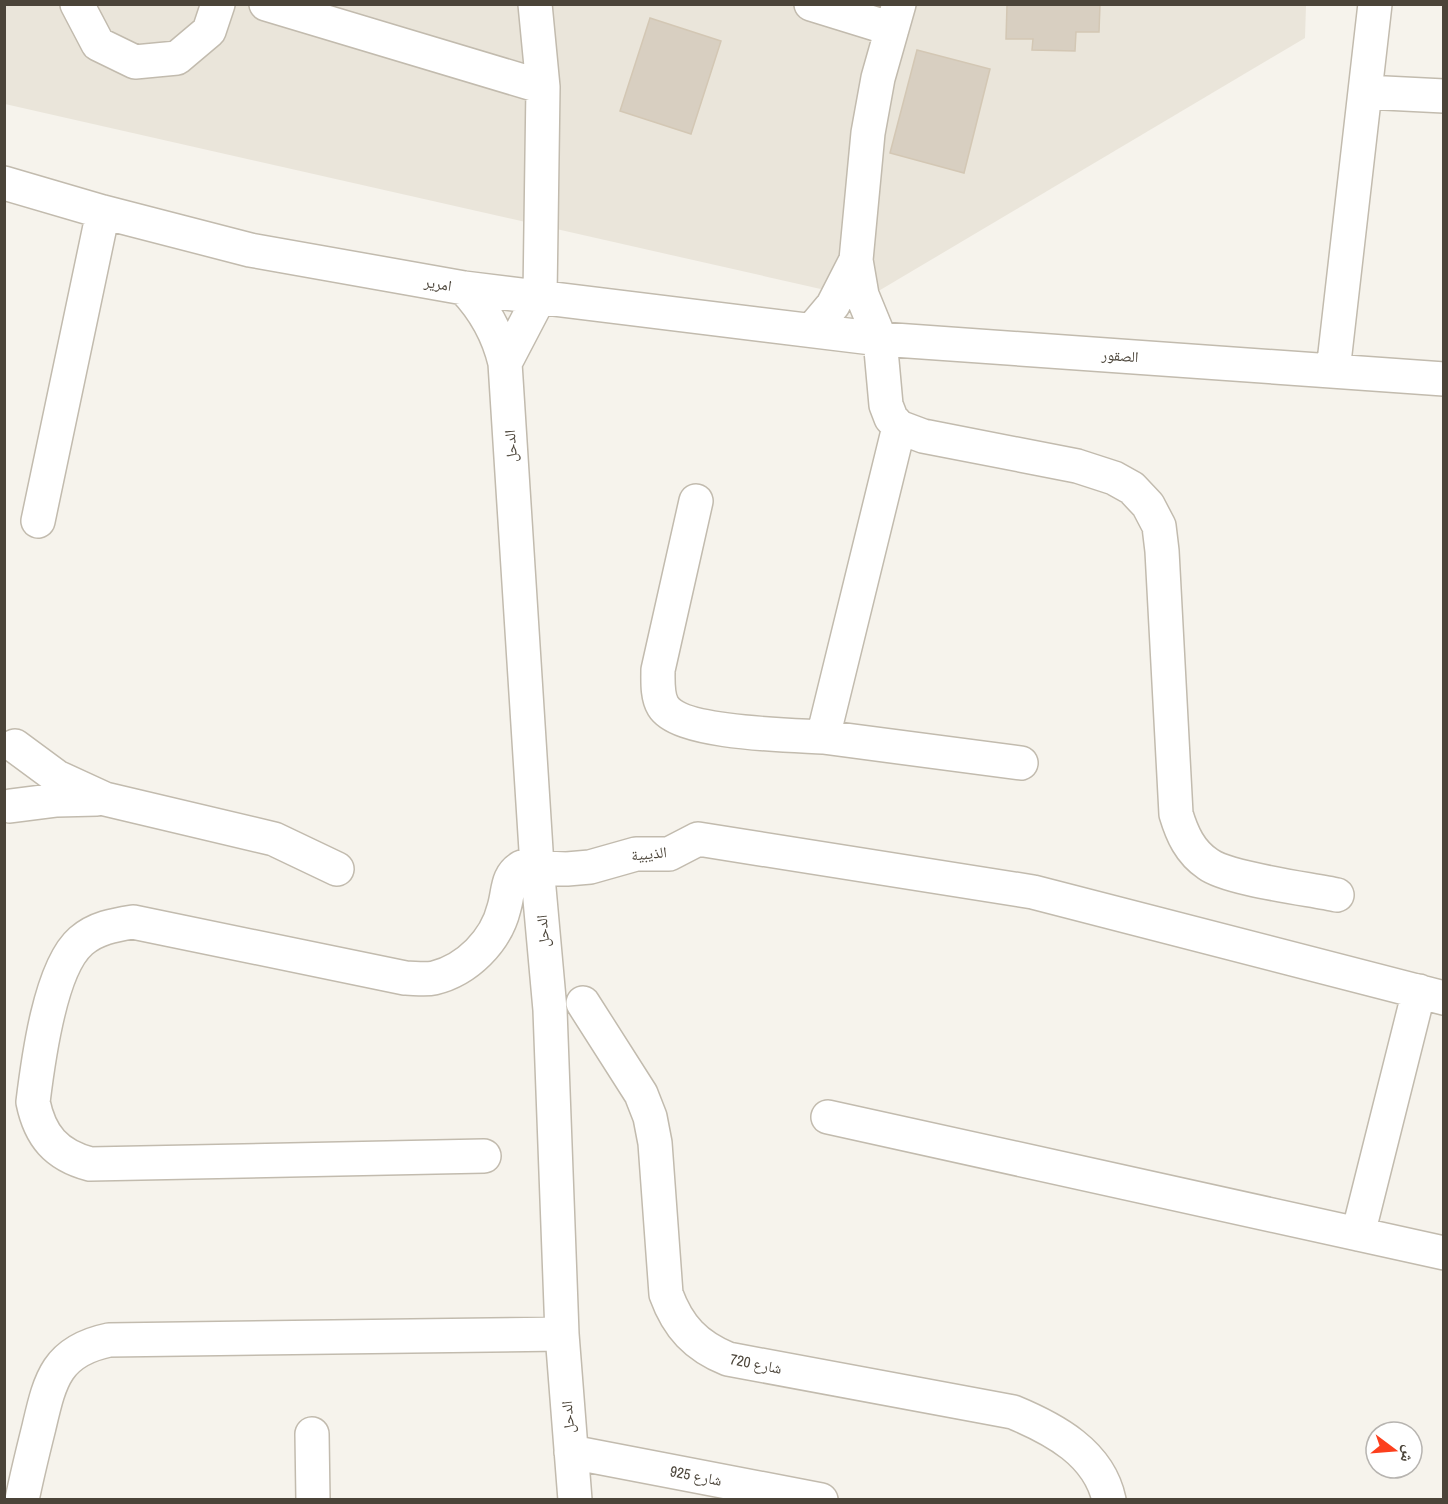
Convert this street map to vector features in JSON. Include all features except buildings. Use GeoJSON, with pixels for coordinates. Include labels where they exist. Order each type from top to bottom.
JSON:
{"type":"FeatureCollection","features":[{"type":"Feature","properties":{"kind":"street"},"geometry":{"type":"LineString","coordinates":[[77,4],[98,44],[135,62],[177,58],[209,31],[218,4]]}},
{"type":"Feature","properties":{"kind":"street"},"geometry":{"type":"LineString","coordinates":[[266,4],[543,87]]}},
{"type":"Feature","properties":{"kind":"street"},"geometry":{"type":"LineString","coordinates":[[506,363],[540,296],[543,87],[535,4]]}},
{"type":"Feature","properties":{"kind":"street"},"geometry":{"type":"LineString","coordinates":[[811,4],[895,17],[878,78],[868,133],[856,260],[862,295],[879,339],[886,405],[891,418],[899,427],[923,436],[1098,472],[1132,488],[1148,506],[1159,526],[1176,814],[1181,831],[1198,855],[1220,871],[1337,895]]}},
{"type":"Feature","properties":{"kind":"street"},"geometry":{"type":"LineString","coordinates":[[1334,371],[1375,4]]}},
{"type":"Feature","properties":{"kind":"street"},"geometry":{"type":"LineString","coordinates":[[1365,93],[1443,96]]}},
{"type":"Feature","properties":{"kind":"street","name":"امرير"},"geometry":{"type":"LineString","coordinates":[[4,183],[103,212],[250,250],[464,288],[879,339]]}},
{"type":"Feature","properties":{"kind":"street"},"geometry":{"type":"LineString","coordinates":[[38,521],[103,212]]}},
{"type":"Feature","properties":{"kind":"street"},"geometry":{"type":"LineString","coordinates":[[812,330],[833,304],[856,260]]}},
{"type":"Feature","properties":{"kind":"street"},"geometry":{"type":"LineString","coordinates":[[464,288],[486,315],[498,338],[506,363]]}},
{"type":"Feature","properties":{"kind":"street","name":"الصقور"},"geometry":{"type":"LineString","coordinates":[[879,339],[1443,379]]}},
{"type":"Feature","properties":{"kind":"street","name":"الدحل"},"geometry":{"type":"LineString","coordinates":[[506,363],[537,866],[550,1010],[562,1334],[575,1500]]}},
{"type":"Feature","properties":{"kind":"street"},"geometry":{"type":"LineString","coordinates":[[823,737],[899,427]]}},
{"type":"Feature","properties":{"kind":"street"},"geometry":{"type":"LineString","coordinates":[[696,501],[658,670],[658,690],[663,707],[675,717],[693,724],[752,733],[823,737],[1021,762]]}},
{"type":"Feature","properties":{"kind":"street"},"geometry":{"type":"LineString","coordinates":[[10,740],[57,777],[105,799],[274,840],[338,869]]}},
{"type":"Feature","properties":{"kind":"street"},"geometry":{"type":"LineString","coordinates":[[7,808],[22,776],[21,760],[10,740]]}},
{"type":"Feature","properties":{"kind":"street"},"geometry":{"type":"LineString","coordinates":[[7,808],[57,800],[105,799]]}},
{"type":"Feature","properties":{"kind":"street","name":"الذيبية"},"geometry":{"type":"LineString","coordinates":[[537,866],[579,869],[636,854],[669,854],[698,839],[830,862],[1033,892],[1431,994]]}},
{"type":"Feature","properties":{"kind":"street"},"geometry":{"type":"LineString","coordinates":[[484,1156],[90,1164],[72,1159],[44,1136],[36,1120],[33,1102],[35,1084],[55,987],[64,962],[82,940],[105,926],[133,921],[405,978],[431,978],[461,966],[480,951],[501,918],[512,875],[522,867],[537,866]]}},
{"type":"Feature","properties":{"kind":"street"},"geometry":{"type":"LineString","coordinates":[[1358,1234],[1431,994]]}},
{"type":"Feature","properties":{"kind":"street","name":"شارع 720"},"geometry":{"type":"LineString","coordinates":[[583,1003],[636,1085],[650,1117],[655,1143],[666,1294],[672,1312],[695,1341],[728,1359],[1020,1415],[1055,1432],[1087,1457],[1107,1487],[1109,1500]]}},
{"type":"Feature","properties":{"kind":"street"},"geometry":{"type":"LineString","coordinates":[[828,1118],[1443,1253]]}},
{"type":"Feature","properties":{"kind":"street"},"geometry":{"type":"LineString","coordinates":[[22,1500],[50,1382],[67,1358],[94,1343],[109,1340],[562,1334]]}},
{"type":"Feature","properties":{"kind":"street"},"geometry":{"type":"LineString","coordinates":[[312,1434],[313,1500]]}},
{"type":"Feature","properties":{"kind":"street","name":"شارع 925"},"geometry":{"type":"LineString","coordinates":[[571,1452],[821,1500]]}},
{"type":"Feature","properties":{"kind":"shaded area"},"geometry":{"type":"Polygon","coordinates":[[[5,5],[1306,5],[1305,38],[865,299],[5,104],[5,5]]]}}]}
